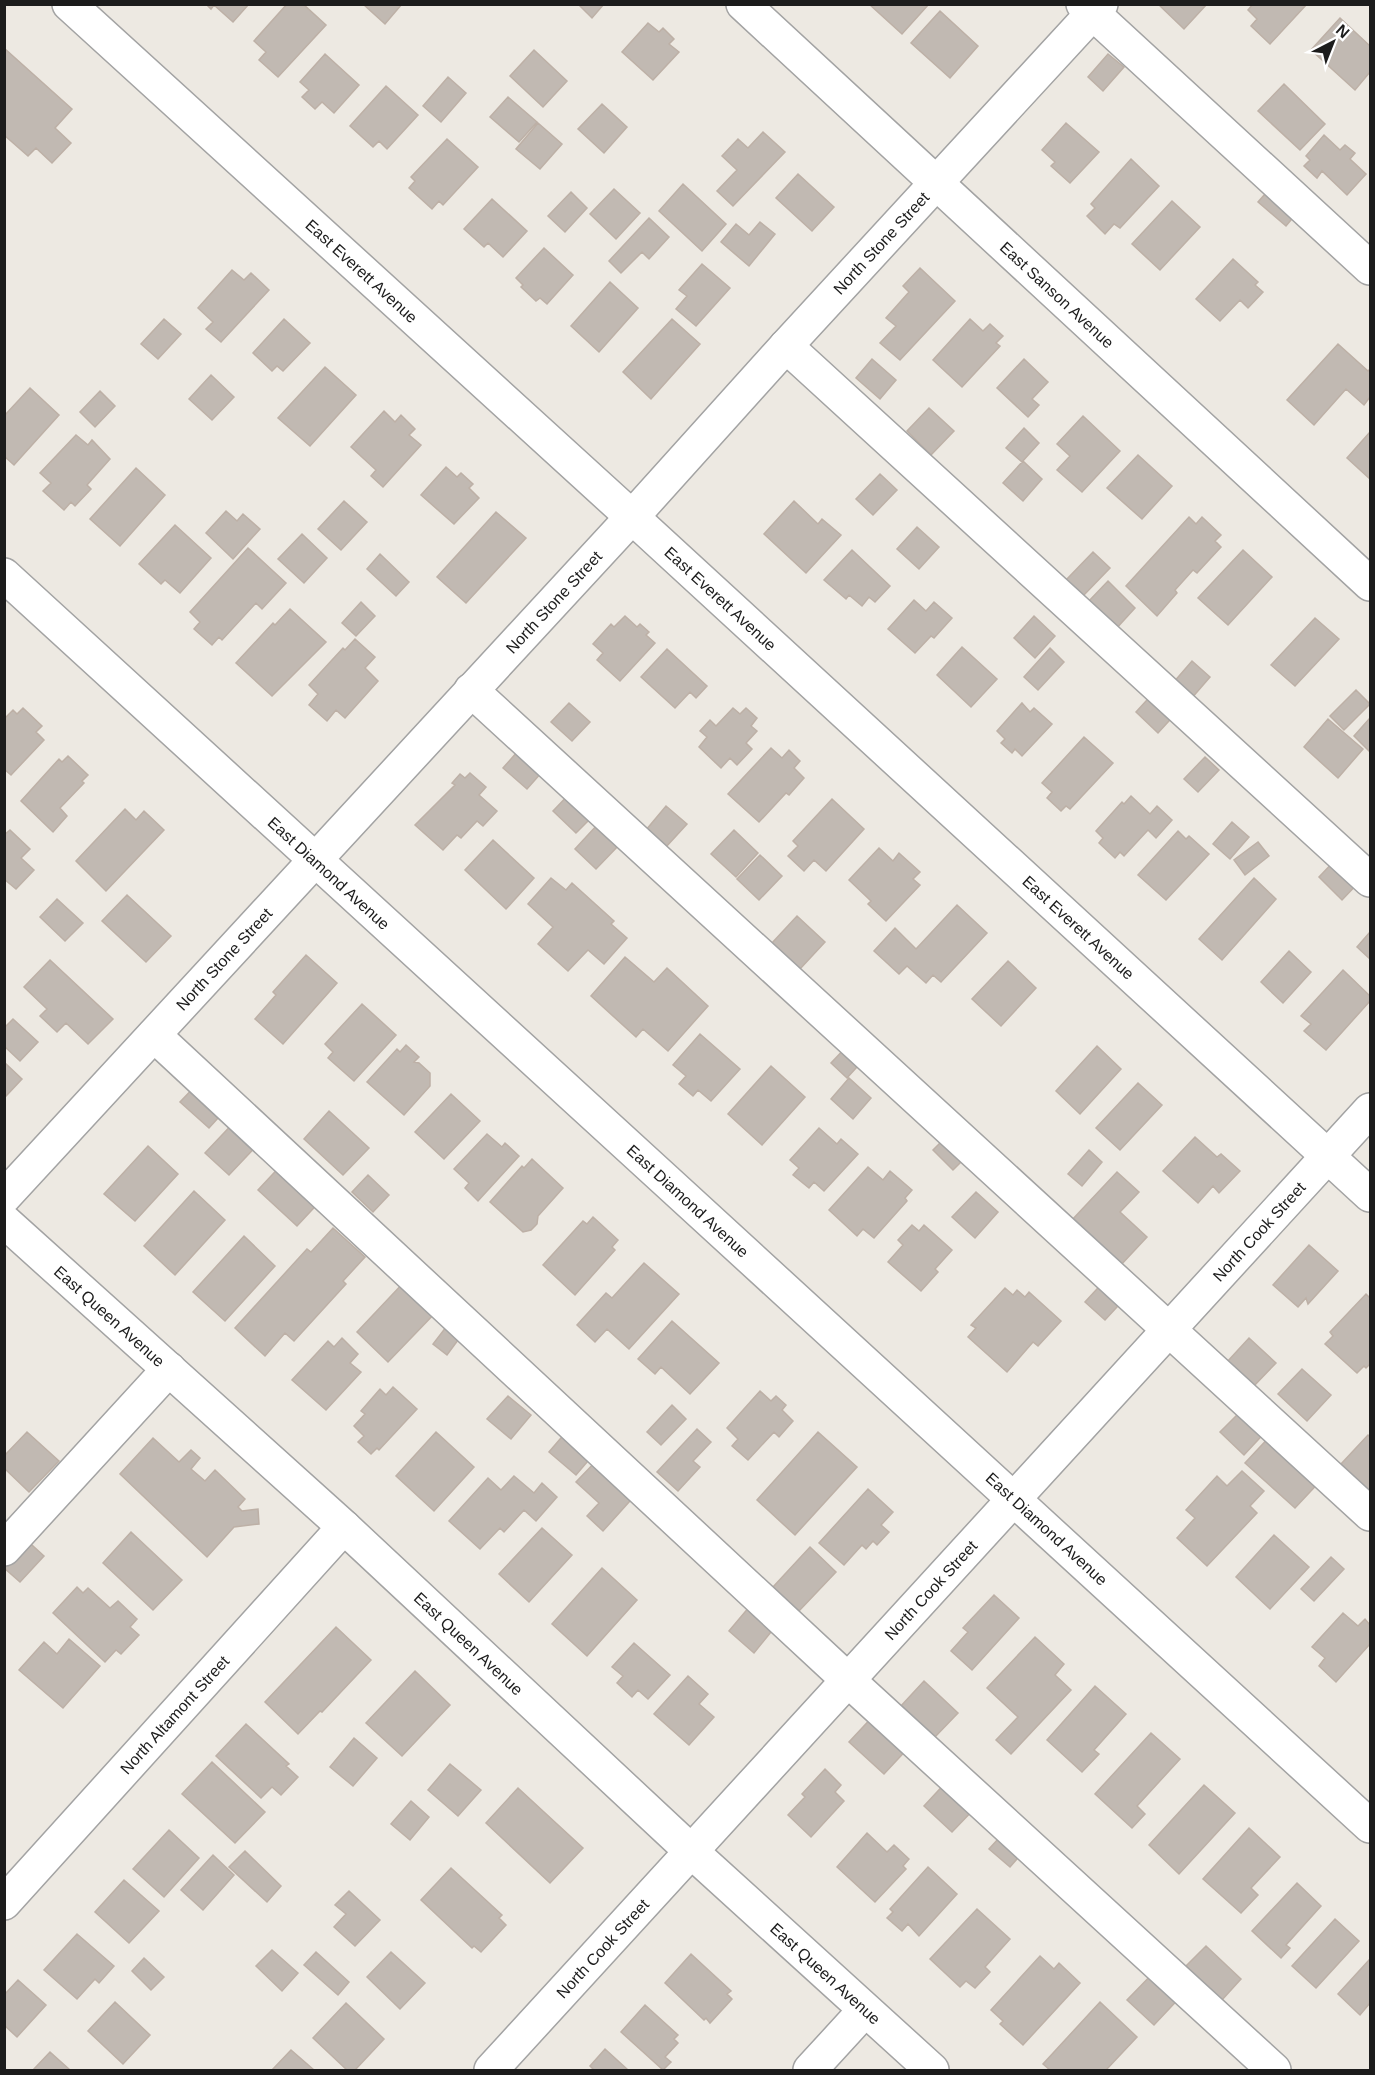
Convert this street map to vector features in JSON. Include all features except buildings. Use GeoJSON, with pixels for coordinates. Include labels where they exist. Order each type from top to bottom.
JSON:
{"type":"FeatureCollection","features":[{"type":"Feature","properties":{"kind":"street","name":"East Everett Avenue"},"geometry":{"type":"LineString","coordinates":[[69,4],[1371,1195]]}},
{"type":"Feature","properties":{"kind":"street","name":"East Sanson Avenue"},"geometry":{"type":"LineString","coordinates":[[744,4],[1371,584]]}},
{"type":"Feature","properties":{"kind":"street","name":"North Stone Street"},"geometry":{"type":"LineString","coordinates":[[4,1197],[632,517],[937,183],[1092,7]]}},
{"type":"Feature","properties":{"kind":"street"},"geometry":{"type":"LineString","coordinates":[[1092,7],[1371,268]]}},
{"type":"Feature","properties":{"kind":"street"},"geometry":{"type":"LineString","coordinates":[[786,346],[1371,880]]}},
{"type":"Feature","properties":{"kind":"street","name":"East Diamond Avenue"},"geometry":{"type":"LineString","coordinates":[[4,574],[314,860],[1016,1498],[1371,1826]]}},
{"type":"Feature","properties":{"kind":"street"},"geometry":{"type":"LineString","coordinates":[[471,690],[1371,1514]]}},
{"type":"Feature","properties":{"kind":"street"},"geometry":{"type":"LineString","coordinates":[[154,1035],[849,1681],[1274,2070]]}},
{"type":"Feature","properties":{"kind":"street","name":"North Cook Street"},"geometry":{"type":"LineString","coordinates":[[491,2070],[1371,1110]]}},
{"type":"Feature","properties":{"kind":"street","name":"East Queen Avenue"},"geometry":{"type":"LineString","coordinates":[[4,1221],[344,1527],[692,1852],[932,2070]]}},
{"type":"Feature","properties":{"kind":"street"},"geometry":{"type":"LineString","coordinates":[[4,1549],[169,1369]]}},
{"type":"Feature","properties":{"kind":"street","name":"North Altamont Street"},"geometry":{"type":"LineString","coordinates":[[4,1903],[344,1527]]}},
{"type":"Feature","properties":{"kind":"street"},"geometry":{"type":"LineString","coordinates":[[810,2070],[866,2010]]}}]}
